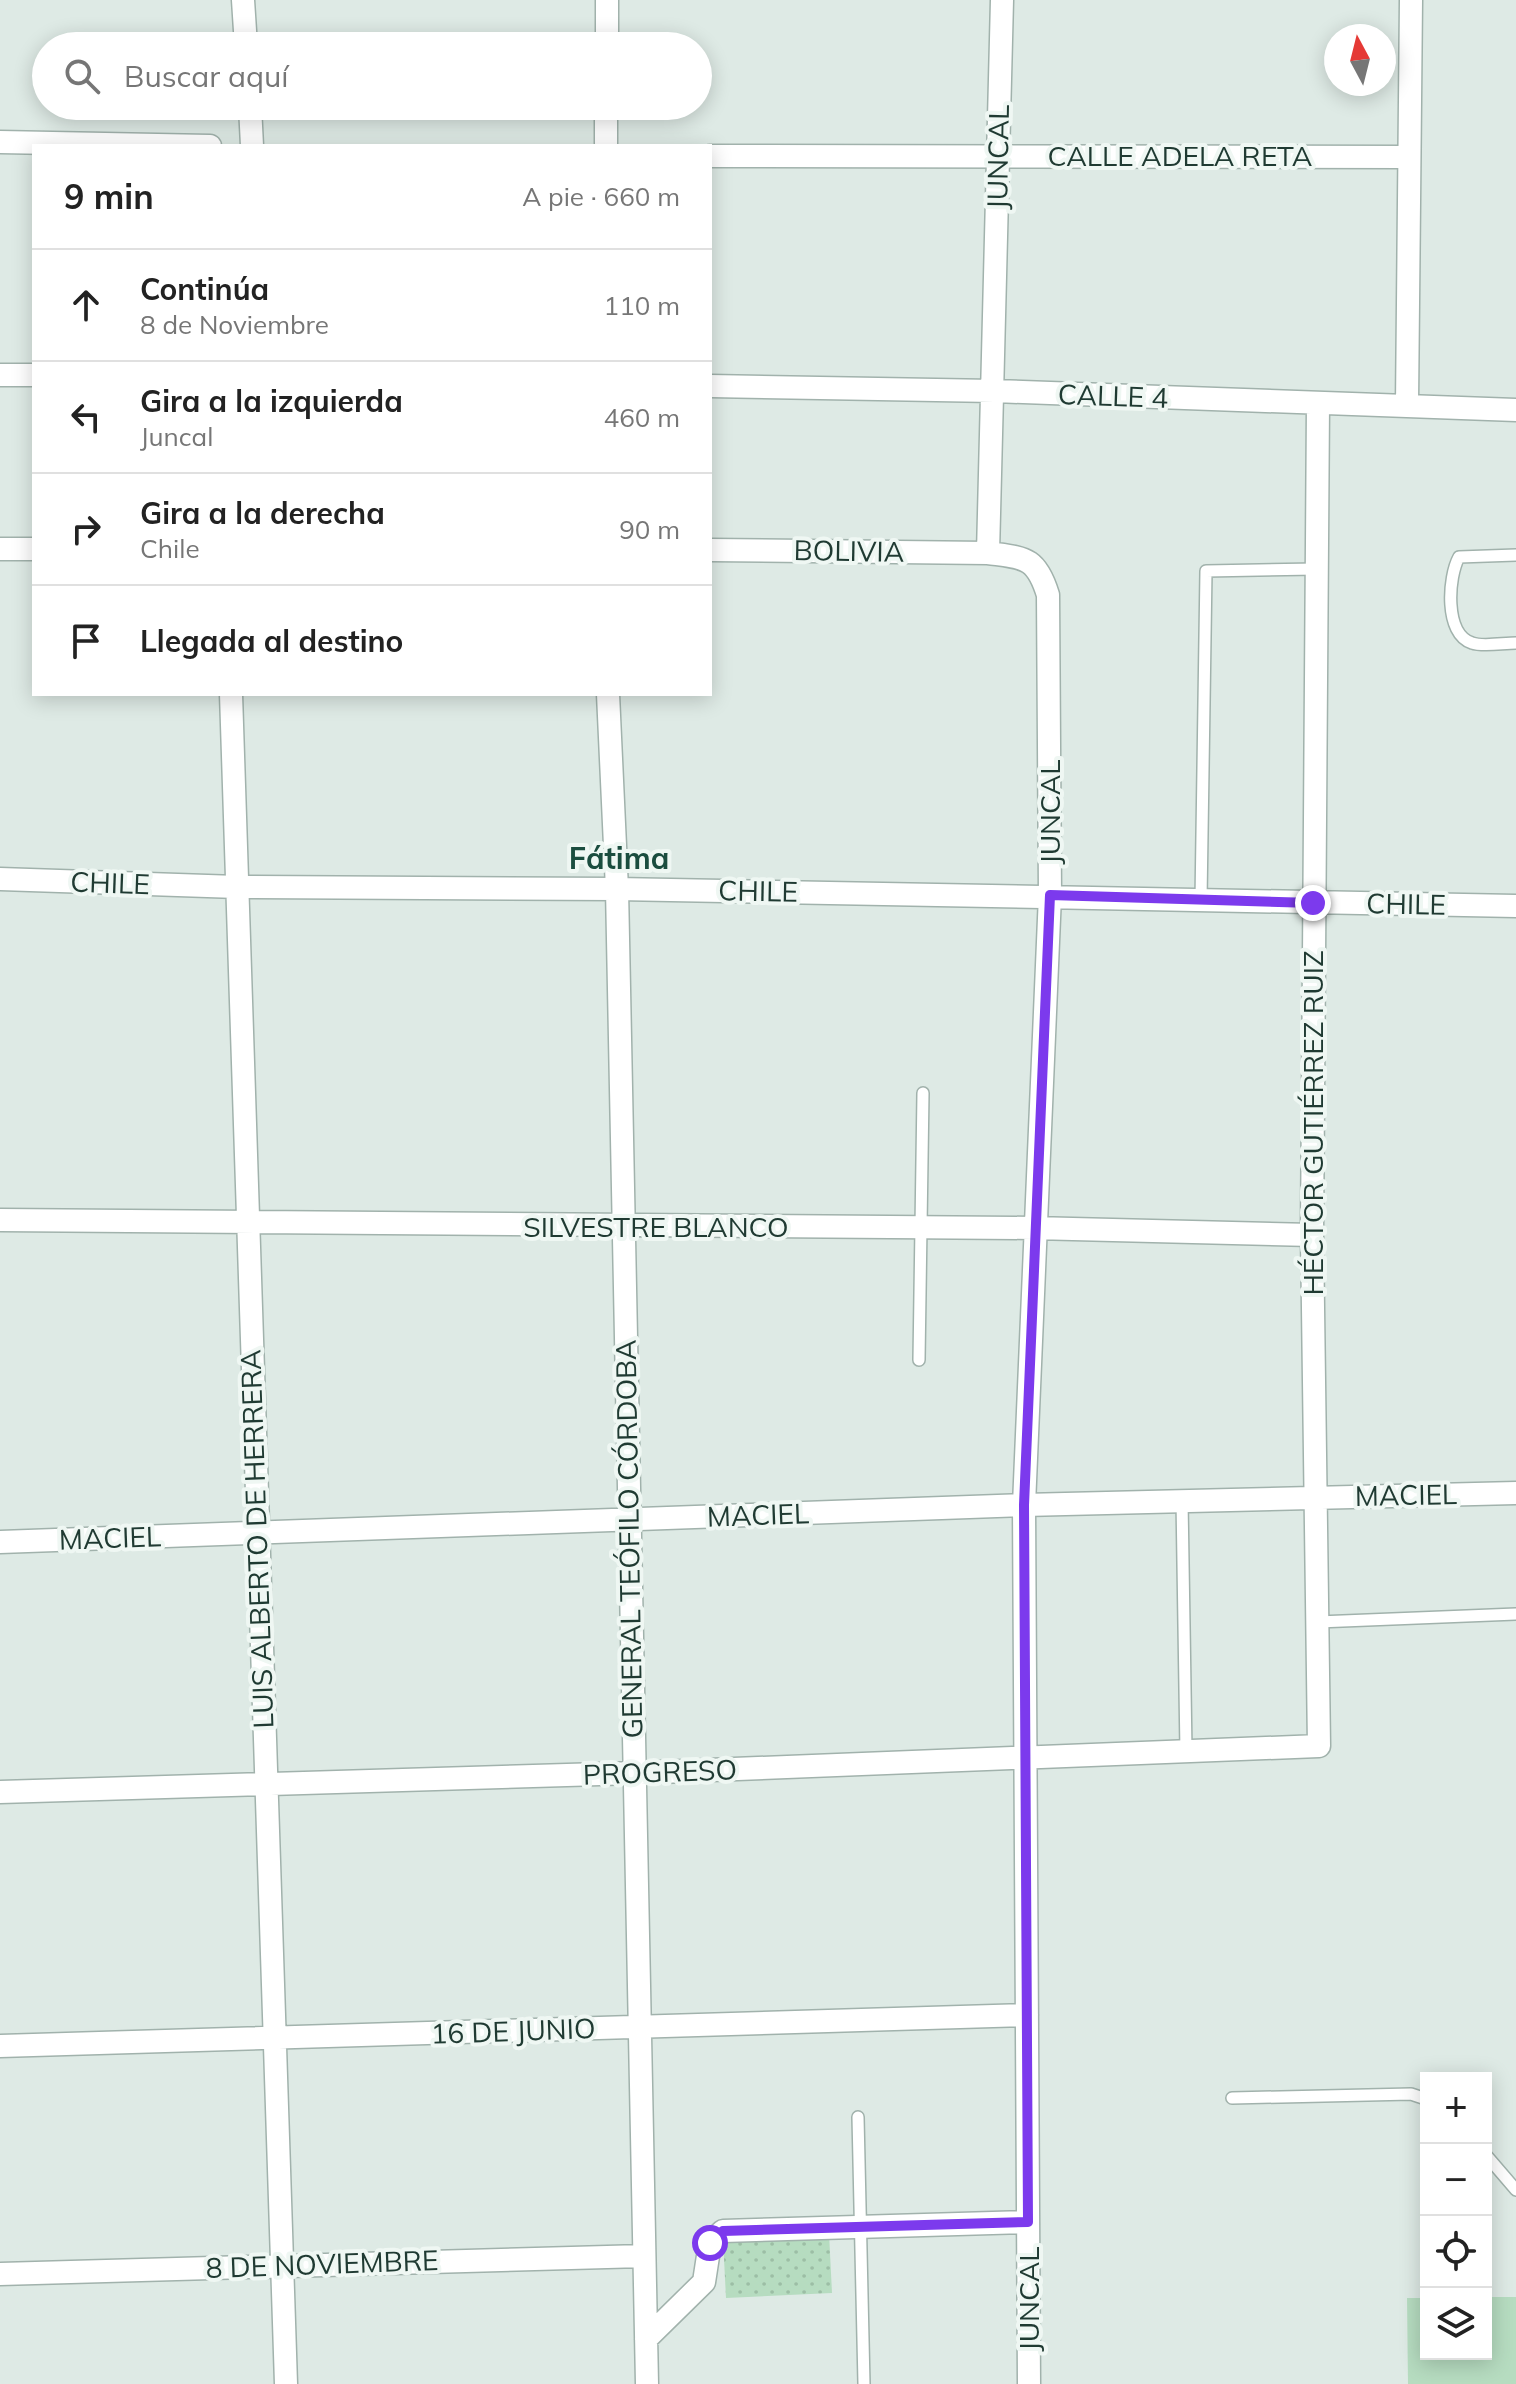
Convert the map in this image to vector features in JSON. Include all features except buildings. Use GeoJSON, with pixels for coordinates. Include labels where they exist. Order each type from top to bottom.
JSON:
{"type":"FeatureCollection","features":[{"type":"Feature","properties":{"kind":"street"},"geometry":{"type":"LineString","coordinates":[[243,0],[245,32]]}},
{"type":"Feature","properties":{"kind":"street"},"geometry":{"type":"LineString","coordinates":[[607,0],[607,32]]}},
{"type":"Feature","properties":{"kind":"street","name":"JUNCAL"},"geometry":{"type":"LineString","coordinates":[[1002,0],[988,553],[1027,558],[1041,572],[1048,595],[1050,895],[1033,1228],[1024,1505],[1029,2384]]}},
{"type":"Feature","properties":{"kind":"street"},"geometry":{"type":"LineString","coordinates":[[1407,404],[1411,0]]}},
{"type":"Feature","properties":{"kind":"street"},"geometry":{"type":"LineString","coordinates":[[251,120],[252,144]]}},
{"type":"Feature","properties":{"kind":"street"},"geometry":{"type":"LineString","coordinates":[[606,120],[606,144]]}},
{"type":"Feature","properties":{"kind":"street"},"geometry":{"type":"LineString","coordinates":[[0,142],[105,144]]}},
{"type":"Feature","properties":{"kind":"street","name":"CALLE ADELA RETA"},"geometry":{"type":"LineString","coordinates":[[712,156],[1409,157]]}},
{"type":"Feature","properties":{"kind":"street"},"geometry":{"type":"LineString","coordinates":[[0,375],[32,375]]}},
{"type":"Feature","properties":{"kind":"street","name":"CALLE 4"},"geometry":{"type":"LineString","coordinates":[[712,386],[994,391],[1516,410]]}},
{"type":"Feature","properties":{"kind":"street","name":"HÉCTOR GUTIÉRREZ RUIZ"},"geometry":{"type":"LineString","coordinates":[[1318,404],[1312,1235],[1319,1746]]}},
{"type":"Feature","properties":{"kind":"street"},"geometry":{"type":"LineString","coordinates":[[0,549],[32,549]]}},
{"type":"Feature","properties":{"kind":"street","name":"BOLIVIA"},"geometry":{"type":"LineString","coordinates":[[712,550],[988,553]]}},
{"type":"Feature","properties":{"kind":"street","name":"LUIS ALBERTO DE HERRERA"},"geometry":{"type":"LineString","coordinates":[[231,696],[286,2384]]}},
{"type":"Feature","properties":{"kind":"street","name":"GENERAL TEÓFILO CÓRDOBA"},"geometry":{"type":"LineString","coordinates":[[608,696],[617,889],[647,2384]]}},
{"type":"Feature","properties":{"kind":"street","name":"CHILE"},"geometry":{"type":"LineString","coordinates":[[0,879],[237,887],[1050,895],[1516,906]]}},
{"type":"Feature","properties":{"kind":"street","name":"SILVESTRE BLANCO"},"geometry":{"type":"LineString","coordinates":[[0,1220],[248,1225],[1033,1228],[1312,1235]]}},
{"type":"Feature","properties":{"kind":"street","name":"MACIEL"},"geometry":{"type":"LineString","coordinates":[[0,1542],[1024,1505],[1516,1493]]}},
{"type":"Feature","properties":{"kind":"street","name":"PROGRESO"},"geometry":{"type":"LineString","coordinates":[[0,1792],[634,1773],[1319,1746]]}},
{"type":"Feature","properties":{"kind":"street","name":"16 DE JUNIO"},"geometry":{"type":"LineString","coordinates":[[0,2046],[1027,2015]]}},
{"type":"Feature","properties":{"kind":"street"},"geometry":{"type":"LineString","coordinates":[[646,2339],[704,2282],[710,2243],[723,2231],[1028,2222]]}},
{"type":"Feature","properties":{"kind":"street","name":"8 DE NOVIEMBRE"},"geometry":{"type":"LineString","coordinates":[[0,2274],[643,2256]]}},
{"type":"Feature","properties":{"kind":"lane"},"geometry":{"type":"LineString","coordinates":[[1516,555],[1459,557],[1454,566],[1452,617],[1457,631],[1471,643],[1516,643]]}},
{"type":"Feature","properties":{"kind":"lane"},"geometry":{"type":"LineString","coordinates":[[1201,900],[1206,571],[1316,569]]}},
{"type":"Feature","properties":{"kind":"lane"},"geometry":{"type":"LineString","coordinates":[[919,1360],[923,1093]]}},
{"type":"Feature","properties":{"kind":"lane"},"geometry":{"type":"LineString","coordinates":[[1182,1500],[1186,1751]]}},
{"type":"Feature","properties":{"kind":"lane"},"geometry":{"type":"LineString","coordinates":[[1318,1622],[1516,1614]]}},
{"type":"Feature","properties":{"kind":"lane"},"geometry":{"type":"LineString","coordinates":[[1232,2098],[1411,2094],[1420,2097]]}},
{"type":"Feature","properties":{"kind":"lane"},"geometry":{"type":"LineString","coordinates":[[858,2117],[858,2227],[864,2384]]}},
{"type":"Feature","properties":{"kind":"lane"},"geometry":{"type":"LineString","coordinates":[[1492,2162],[1516,2190]]}},
{"type":"Feature","properties":{"kind":"green space"},"geometry":{"type":"Polygon","coordinates":[[[829,2233],[832,2293],[726,2298],[723,2239],[829,2233]]]}},
{"type":"Feature","properties":{"kind":"green space"},"geometry":{"type":"Polygon","coordinates":[[[1492,2297],[1516,2297],[1516,2384],[1408,2384],[1407,2298],[1420,2298],[1420,2360],[1492,2360],[1492,2297]]]}},
{"type":"Feature","properties":{"kind":"district","name":"Fátima"},"geometry":{"type":"Point","coordinates":[619,859]}},
{"type":"Feature","properties":{"kind":"route"},"geometry":{"type":"LineString","coordinates":[[710,2243],[723,2231],[1028,2222],[1024,1505],[1033,1228],[1050,895],[1313,903]]}}]}
